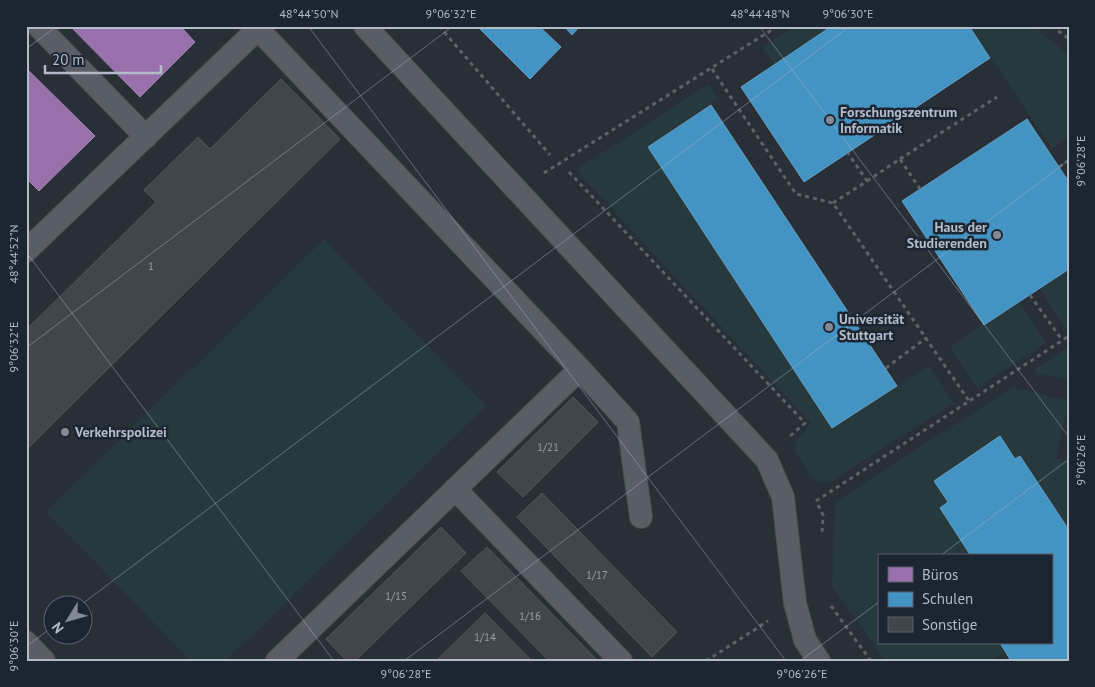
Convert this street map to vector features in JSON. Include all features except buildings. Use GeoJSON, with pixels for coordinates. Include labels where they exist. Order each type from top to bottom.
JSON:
{"type":"FeatureCollection","features":[{"type":"Feature","properties":{"kind":"lane"},"geometry":{"type":"LineString","coordinates":[[38,26],[146,137]]}},
{"type":"Feature","properties":{"kind":"lane"},"geometry":{"type":"LineString","coordinates":[[366,26],[767,460],[783,497],[795,603],[805,640],[819,661]]}},
{"type":"Feature","properties":{"kind":"lane"},"geometry":{"type":"LineString","coordinates":[[28,245],[146,137],[260,28],[628,422],[641,517]]}},
{"type":"Feature","properties":{"kind":"lane"},"geometry":{"type":"LineString","coordinates":[[277,661],[580,369]]}},
{"type":"Feature","properties":{"kind":"lane"},"geometry":{"type":"LineString","coordinates":[[455,489],[621,661]]}},
{"type":"Feature","properties":{"kind":"lane"},"geometry":{"type":"LineString","coordinates":[[26,642],[44,661]]}},
{"type":"Feature","properties":{"kind":"path"},"geometry":{"type":"LineString","coordinates":[[439,26],[550,155]]}},
{"type":"Feature","properties":{"kind":"path"},"geometry":{"type":"LineString","coordinates":[[560,165],[778,26]]}},
{"type":"Feature","properties":{"kind":"path"},"geometry":{"type":"LineString","coordinates":[[1052,26],[1069,39]]}},
{"type":"Feature","properties":{"kind":"path"},"geometry":{"type":"LineString","coordinates":[[712,69],[796,194],[833,203],[969,401]]}},
{"type":"Feature","properties":{"kind":"path"},"geometry":{"type":"LineString","coordinates":[[833,203],[997,97]]}},
{"type":"Feature","properties":{"kind":"path"},"geometry":{"type":"LineString","coordinates":[[848,153],[867,181]]}},
{"type":"Feature","properties":{"kind":"path"},"geometry":{"type":"LineString","coordinates":[[900,159],[920,189]]}},
{"type":"Feature","properties":{"kind":"path"},"geometry":{"type":"LineString","coordinates":[[1059,167],[1069,160]]}},
{"type":"Feature","properties":{"kind":"path"},"geometry":{"type":"LineString","coordinates":[[569,172],[805,423],[787,438]]}},
{"type":"Feature","properties":{"kind":"path"},"geometry":{"type":"LineString","coordinates":[[1030,295],[1062,340]]}},
{"type":"Feature","properties":{"kind":"path"},"geometry":{"type":"LineString","coordinates":[[816,502],[1069,336]]}},
{"type":"Feature","properties":{"kind":"path"},"geometry":{"type":"LineString","coordinates":[[886,368],[926,338]]}},
{"type":"Feature","properties":{"kind":"path"},"geometry":{"type":"LineString","coordinates":[[811,493],[823,515],[821,543]]}},
{"type":"Feature","properties":{"kind":"path"},"geometry":{"type":"LineString","coordinates":[[706,661],[795,603],[819,590],[871,661]]}},
{"type":"Feature","properties":{"kind":"green space"},"geometry":{"type":"Polygon","coordinates":[[[796,26],[832,26],[774,64],[762,48],[796,26]]]}},
{"type":"Feature","properties":{"kind":"green space"},"geometry":{"type":"Polygon","coordinates":[[[969,26],[1033,26],[1069,55],[1069,136],[1052,149],[969,26]]]}},
{"type":"Feature","properties":{"kind":"green space"},"geometry":{"type":"Polygon","coordinates":[[[708,84],[718,99],[648,147],[832,428],[929,365],[954,403],[830,482],[820,482],[811,478],[795,450],[796,441],[811,423],[576,170],[708,84]]]}},
{"type":"Feature","properties":{"kind":"green space"},"geometry":{"type":"Polygon","coordinates":[[[324,239],[486,406],[226,661],[191,661],[46,512],[324,239]]]}},
{"type":"Feature","properties":{"kind":"green space"},"geometry":{"type":"Polygon","coordinates":[[[1069,269],[1069,329],[1067,330],[1039,288],[1069,269]]]}},
{"type":"Feature","properties":{"kind":"green space"},"geometry":{"type":"Polygon","coordinates":[[[1019,302],[1046,343],[977,388],[950,347],[1019,302]]]}},
{"type":"Feature","properties":{"kind":"green space"},"geometry":{"type":"Polygon","coordinates":[[[1069,347],[1069,379],[1036,374],[1035,369],[1069,347]]]}},
{"type":"Feature","properties":{"kind":"green space"},"geometry":{"type":"Polygon","coordinates":[[[1013,387],[1069,401],[1056,458],[1069,461],[1069,530],[1020,456],[1015,459],[1000,437],[934,481],[948,502],[940,508],[970,554],[878,554],[878,644],[1001,644],[1005,651],[991,661],[885,661],[832,586],[835,502],[1013,387]]]}},
{"type":"Feature","properties":{"kind":"place","name":"Forschungszentrum Informatik"},"geometry":{"type":"Point","coordinates":[830,120]}},
{"type":"Feature","properties":{"kind":"place","name":"Haus der Studierenden"},"geometry":{"type":"Point","coordinates":[997,235]}},
{"type":"Feature","properties":{"kind":"place","name":"Universität Stuttgart"},"geometry":{"type":"Point","coordinates":[829,327]}},
{"type":"Feature","properties":{"kind":"place","name":"Verkehrspolizei"},"geometry":{"type":"Point","coordinates":[65,432]}}]}
